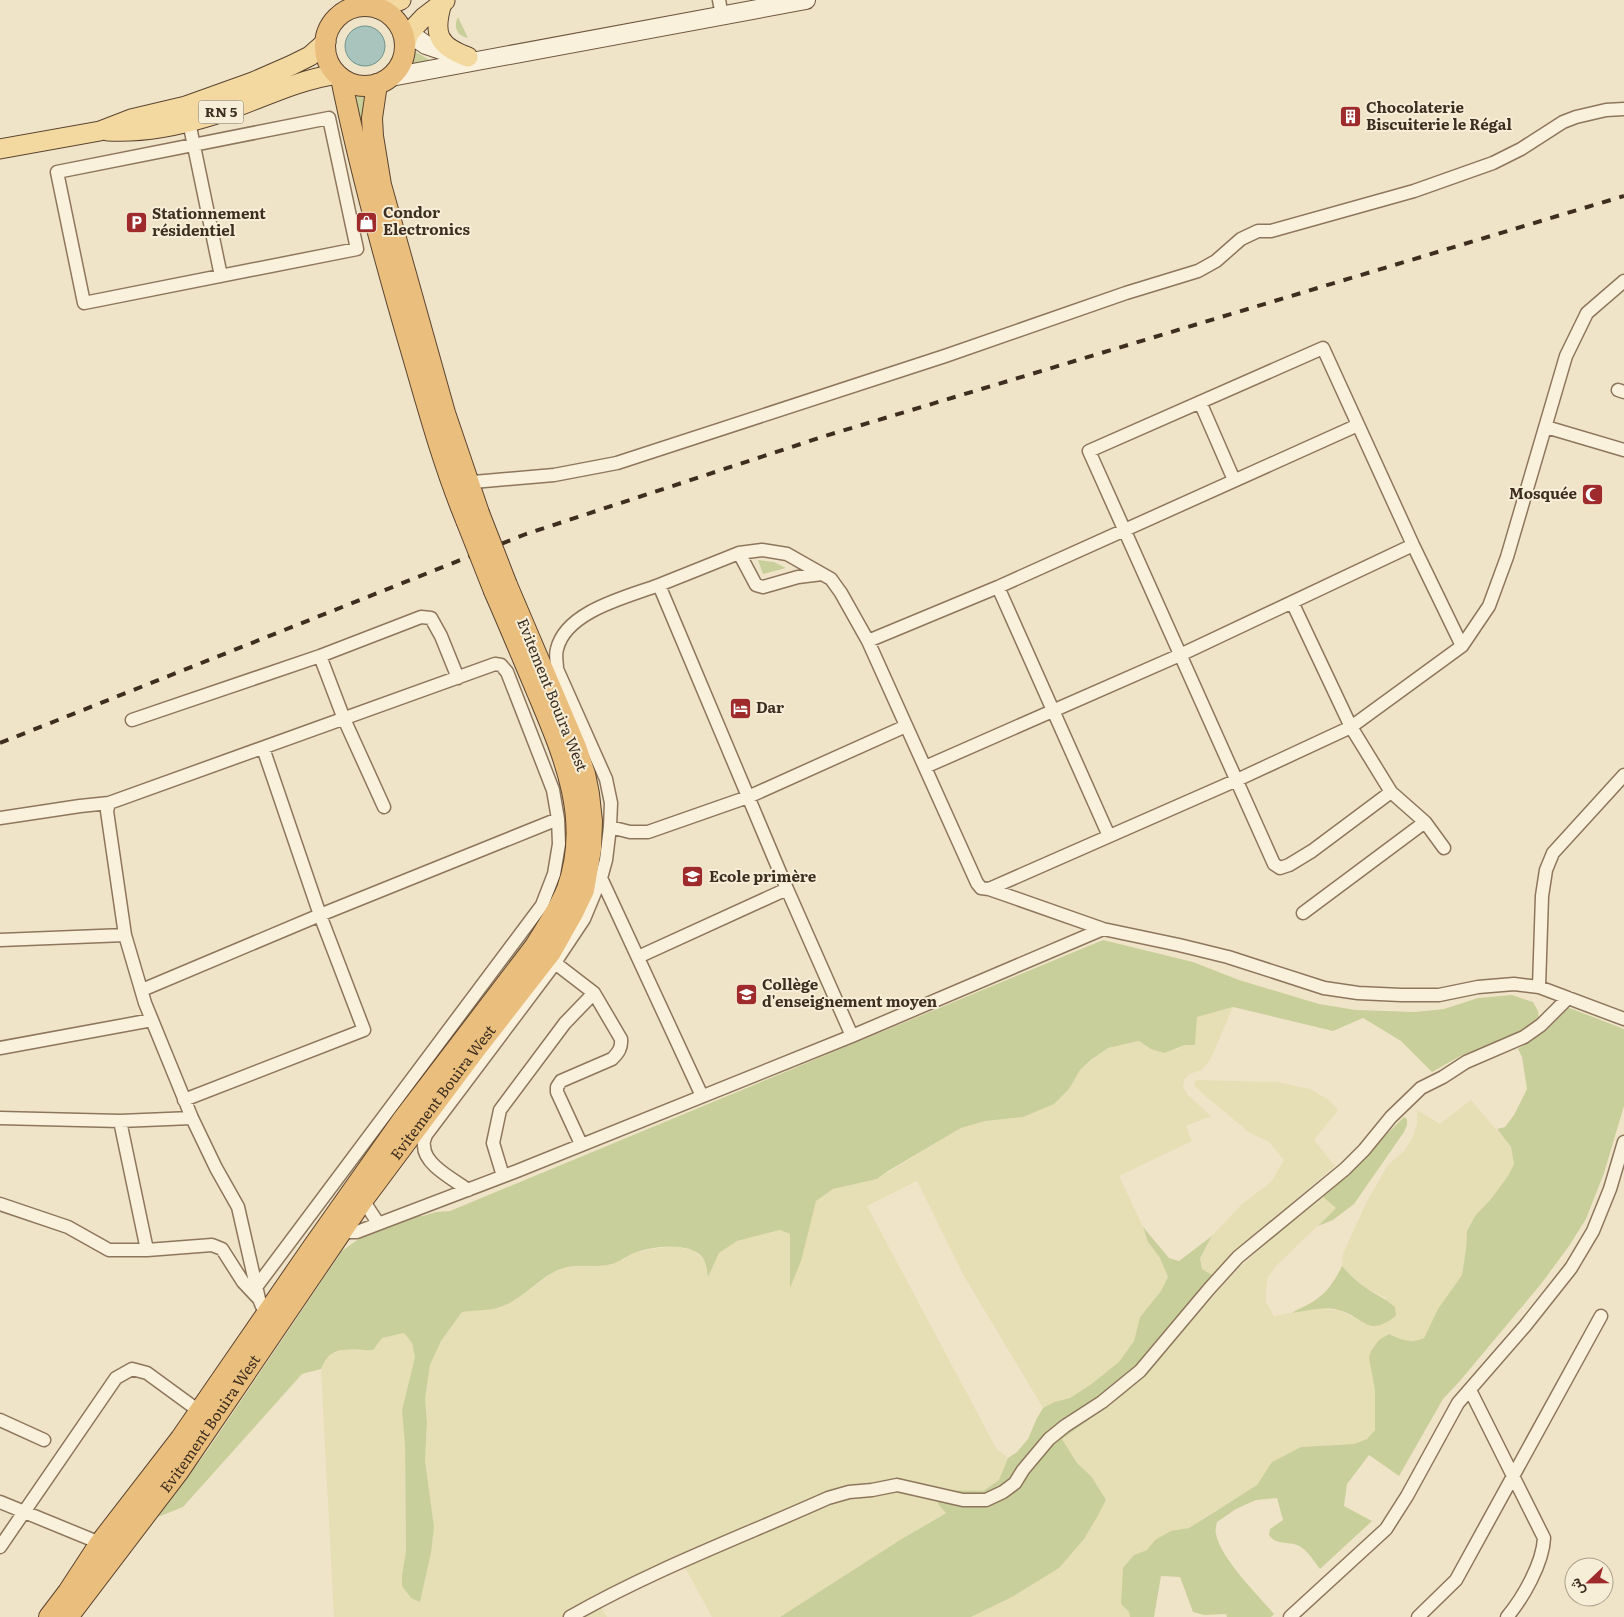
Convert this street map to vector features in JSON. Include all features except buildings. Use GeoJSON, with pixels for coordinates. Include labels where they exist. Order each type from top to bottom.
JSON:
{"type":"FeatureCollection","features":[{"type":"Feature","properties":{"kind":"highway"},"geometry":{"type":"LineString","coordinates":[[384,80],[358,85],[339,76],[330,64],[326,54],[326,42],[337,9],[374,5],[388,12],[405,36],[401,64],[384,80],[372,118],[373,136],[381,185],[445,413],[460,484]]}},
{"type":"Feature","properties":{"kind":"highway"},"geometry":{"type":"LineString","coordinates":[[339,76],[337,115],[366,190],[388,274],[460,484]]}},
{"type":"Feature","properties":{"kind":"highway","name":"Evitement Bouira West"},"geometry":{"type":"LineString","coordinates":[[49,1617],[100,1543],[199,1411],[265,1307],[336,1228],[403,1120],[535,946],[567,889],[575,853],[577,826],[574,799],[567,768],[501,588],[460,484]]}},
{"type":"Feature","properties":{"kind":"highway","name":"Evitement Bouira West"},"geometry":{"type":"LineString","coordinates":[[358,1195],[551,952],[584,890],[591,849],[592,821],[585,774],[546,653],[501,588]]}},
{"type":"Feature","properties":{"kind":"highway","name":"Evitement Bouira West"},"geometry":{"type":"LineString","coordinates":[[68,1617],[179,1471],[265,1307]]}},
{"type":"Feature","properties":{"kind":"main road"},"geometry":{"type":"LineString","coordinates":[[374,5],[401,0]]}},
{"type":"Feature","properties":{"kind":"main road"},"geometry":{"type":"LineString","coordinates":[[384,80],[721,8],[806,0]]}},
{"type":"Feature","properties":{"kind":"main road"},"geometry":{"type":"LineString","coordinates":[[444,2],[424,17],[405,36],[452,55],[497,57]]}},
{"type":"Feature","properties":{"kind":"main road"},"geometry":{"type":"LineString","coordinates":[[444,2],[437,24],[441,40],[454,52],[468,57]]}},
{"type":"Feature","properties":{"kind":"main road","name":"RN 5"},"geometry":{"type":"LineString","coordinates":[[0,149],[100,131],[131,119],[186,106],[253,82],[310,56],[326,42]]}},
{"type":"Feature","properties":{"kind":"main road","name":"RN 5"},"geometry":{"type":"LineString","coordinates":[[100,131],[134,132],[189,122],[306,80],[339,76]]}},
{"type":"Feature","properties":{"kind":"street"},"geometry":{"type":"LineString","coordinates":[[460,484],[554,475],[617,463],[701,436],[945,356],[1126,293],[1198,271],[1216,261],[1241,239],[1258,231],[1271,231],[1414,191],[1493,162],[1521,149],[1563,122],[1606,110],[1624,109]]}},
{"type":"Feature","properties":{"kind":"street"},"geometry":{"type":"LineString","coordinates":[[337,115],[357,249],[84,303],[58,172],[337,115]]}},
{"type":"Feature","properties":{"kind":"street"},"geometry":{"type":"LineString","coordinates":[[189,122],[221,276]]}},
{"type":"Feature","properties":{"kind":"street"},"geometry":{"type":"LineString","coordinates":[[989,889],[1237,780],[1351,727],[1462,646],[1490,606],[1546,428],[1566,356],[1587,313],[1624,281]]}},
{"type":"Feature","properties":{"kind":"street"},"geometry":{"type":"LineString","coordinates":[[1391,792],[1312,851],[1289,865],[1280,868],[1274,864],[1088,451],[1323,348],[1413,545],[1462,646]]}},
{"type":"Feature","properties":{"kind":"street"},"geometry":{"type":"LineString","coordinates":[[1200,402],[1234,480]]}},
{"type":"Feature","properties":{"kind":"street"},"geometry":{"type":"LineString","coordinates":[[868,641],[998,587],[1358,425]]}},
{"type":"Feature","properties":{"kind":"street"},"geometry":{"type":"LineString","coordinates":[[1546,428],[1624,450]]}},
{"type":"Feature","properties":{"kind":"street"},"geometry":{"type":"LineString","coordinates":[[924,767],[1180,655],[1413,545]]}},
{"type":"Feature","properties":{"kind":"street"},"geometry":{"type":"LineString","coordinates":[[468,1190],[439,1170],[426,1157],[424,1146],[426,1135],[555,963],[584,919],[601,878],[606,860],[611,803],[606,779],[558,669],[546,653],[572,624],[587,614],[615,601],[739,553],[762,550],[787,554],[831,579],[868,641],[977,883],[981,888],[989,889],[1103,929],[1228,957],[1324,988],[1358,993],[1439,995],[1478,987],[1514,984],[1539,987],[1624,1019]]}},
{"type":"Feature","properties":{"kind":"street"},"geometry":{"type":"LineString","coordinates":[[739,553],[756,585],[763,587],[798,577],[822,574]]}},
{"type":"Feature","properties":{"kind":"street"},"geometry":{"type":"LineString","coordinates":[[660,585],[787,889],[852,1036]]}},
{"type":"Feature","properties":{"kind":"street"},"geometry":{"type":"LineString","coordinates":[[998,587],[1109,836]]}},
{"type":"Feature","properties":{"kind":"street"},"geometry":{"type":"LineString","coordinates":[[1292,602],[1351,727],[1391,792],[1424,822],[1444,848]]}},
{"type":"Feature","properties":{"kind":"street"},"geometry":{"type":"LineString","coordinates":[[132,720],[320,656],[421,617],[431,618],[442,636],[458,678]]}},
{"type":"Feature","properties":{"kind":"street"},"geometry":{"type":"LineString","coordinates":[[320,656],[344,719],[384,807]]}},
{"type":"Feature","properties":{"kind":"street"},"geometry":{"type":"LineString","coordinates":[[0,818],[109,803],[495,664],[501,665],[507,672],[553,790],[558,819],[558,844],[554,874],[542,904],[265,1307]]}},
{"type":"Feature","properties":{"kind":"street"},"geometry":{"type":"LineString","coordinates":[[610,827],[630,832],[648,832],[748,797],[906,726]]}},
{"type":"Feature","properties":{"kind":"street"},"geometry":{"type":"LineString","coordinates":[[184,1100],[364,1030],[320,916],[263,748]]}},
{"type":"Feature","properties":{"kind":"street"},"geometry":{"type":"LineString","coordinates":[[1539,987],[1542,896],[1546,870],[1554,853],[1624,775]]}},
{"type":"Feature","properties":{"kind":"street"},"geometry":{"type":"LineString","coordinates":[[109,803],[107,811],[125,935],[142,990],[184,1100],[216,1168],[238,1207],[265,1307]]}},
{"type":"Feature","properties":{"kind":"street"},"geometry":{"type":"LineString","coordinates":[[142,990],[558,819]]}},
{"type":"Feature","properties":{"kind":"street"},"geometry":{"type":"LineString","coordinates":[[1303,913],[1424,822]]}},
{"type":"Feature","properties":{"kind":"street"},"geometry":{"type":"LineString","coordinates":[[601,878],[702,1096]]}},
{"type":"Feature","properties":{"kind":"street"},"geometry":{"type":"LineString","coordinates":[[638,957],[787,889]]}},
{"type":"Feature","properties":{"kind":"street"},"geometry":{"type":"LineString","coordinates":[[336,1228],[357,1232],[468,1190],[852,1036],[1103,929]]}},
{"type":"Feature","properties":{"kind":"street"},"geometry":{"type":"LineString","coordinates":[[0,940],[125,935]]}},
{"type":"Feature","properties":{"kind":"street"},"geometry":{"type":"LineString","coordinates":[[555,963],[594,992],[621,1039],[622,1045],[612,1059],[561,1081],[558,1087],[557,1092],[581,1144]]}},
{"type":"Feature","properties":{"kind":"street"},"geometry":{"type":"LineString","coordinates":[[503,1176],[493,1143],[500,1110],[565,1023],[594,992]]}},
{"type":"Feature","properties":{"kind":"street"},"geometry":{"type":"LineString","coordinates":[[570,1617],[630,1584],[828,1498],[897,1485],[963,1500],[986,1500],[1003,1492],[1014,1483],[1049,1439],[1065,1426],[1102,1402],[1140,1371],[1238,1257],[1345,1169],[1364,1150],[1386,1123],[1421,1088],[1466,1062],[1524,1037],[1541,1025],[1568,998]]}},
{"type":"Feature","properties":{"kind":"street"},"geometry":{"type":"LineString","coordinates":[[0,1048],[152,1020]]}},
{"type":"Feature","properties":{"kind":"street"},"geometry":{"type":"LineString","coordinates":[[0,1118],[120,1121],[192,1118]]}},
{"type":"Feature","properties":{"kind":"street"},"geometry":{"type":"LineString","coordinates":[[120,1121],[147,1250]]}},
{"type":"Feature","properties":{"kind":"street"},"geometry":{"type":"LineString","coordinates":[[1290,1617],[1386,1529],[1407,1496],[1458,1403],[1526,1326],[1571,1268],[1593,1231],[1610,1190],[1624,1142]]}},
{"type":"Feature","properties":{"kind":"street"},"geometry":{"type":"LineString","coordinates":[[358,1195],[378,1223]]}},
{"type":"Feature","properties":{"kind":"street"},"geometry":{"type":"LineString","coordinates":[[0,1204],[68,1227],[109,1250],[147,1250],[212,1245],[222,1249],[243,1282],[265,1307]]}},
{"type":"Feature","properties":{"kind":"street"},"geometry":{"type":"LineString","coordinates":[[1418,1617],[1456,1580],[1601,1316]]}},
{"type":"Feature","properties":{"kind":"street"},"geometry":{"type":"LineString","coordinates":[[0,1547],[116,1378],[132,1370],[147,1373],[199,1411]]}},
{"type":"Feature","properties":{"kind":"street"},"geometry":{"type":"LineString","coordinates":[[1470,1390],[1544,1538],[1544,1550],[1530,1582],[1507,1617]]}},
{"type":"Feature","properties":{"kind":"street"},"geometry":{"type":"LineString","coordinates":[[0,1420],[44,1440]]}},
{"type":"Feature","properties":{"kind":"street"},"geometry":{"type":"LineString","coordinates":[[0,1502],[100,1543]]}},
{"type":"Feature","properties":{"kind":"shaded area"},"geometry":{"type":"Polygon","coordinates":[[[1233,1007],[1211,1058],[1202,1070],[1189,1074],[1184,1080],[1183,1087],[1188,1095],[1211,1116],[1186,1126],[1192,1141],[1119,1176],[1148,1242],[1160,1258],[1168,1277],[1161,1291],[1140,1317],[1134,1341],[1119,1362],[1070,1398],[1054,1402],[1043,1408],[964,1276],[917,1181],[867,1206],[996,1448],[1008,1458],[999,1480],[983,1491],[943,1490],[939,1505],[946,1512],[780,1617],[712,1617],[683,1564],[599,1604],[607,1617],[334,1617],[321,1369],[329,1355],[346,1349],[360,1351],[382,1338],[404,1333],[412,1343],[415,1357],[402,1410],[405,1445],[406,1551],[402,1586],[411,1598],[420,1602],[431,1553],[434,1527],[425,1460],[427,1422],[425,1399],[430,1365],[441,1341],[462,1312],[498,1307],[515,1300],[554,1272],[571,1265],[608,1265],[623,1260],[634,1253],[652,1249],[675,1246],[694,1251],[704,1260],[708,1276],[719,1253],[737,1241],[780,1230],[790,1234],[790,1286],[816,1201],[833,1189],[877,1179],[961,1128],[985,1121],[1023,1117],[1069,1089],[1080,1070],[1108,1048],[1139,1041],[1151,1049],[1178,1049],[1185,1045],[1195,1045],[1197,1017],[1233,1007]]]}},
{"type":"Feature","properties":{"kind":"shaded area"},"geometry":{"type":"Polygon","coordinates":[[[1196,1080],[1277,1082],[1310,1089],[1329,1100],[1338,1110],[1314,1140],[1335,1166],[1234,1251],[1212,1275],[1202,1269],[1200,1258],[1212,1236],[1241,1205],[1271,1182],[1284,1160],[1269,1142],[1250,1133],[1204,1095],[1195,1086],[1196,1080]]]}},
{"type":"Feature","properties":{"kind":"shaded area"},"geometry":{"type":"Polygon","coordinates":[[[1471,1100],[1511,1147],[1514,1164],[1508,1176],[1491,1199],[1475,1216],[1467,1231],[1462,1275],[1438,1309],[1424,1338],[1415,1343],[1388,1334],[1369,1358],[1375,1390],[1375,1430],[1367,1439],[1354,1444],[1301,1447],[1272,1462],[1257,1485],[1192,1527],[1155,1540],[1147,1550],[1134,1555],[1121,1604],[1129,1612],[1130,1617],[971,1617],[1012,1597],[1091,1476],[1077,1463],[1062,1439],[1123,1395],[1240,1267],[1289,1223],[1323,1197],[1336,1208],[1277,1265],[1268,1277],[1266,1302],[1274,1316],[1315,1309],[1339,1310],[1372,1327],[1386,1298],[1367,1289],[1350,1275],[1342,1266],[1343,1254],[1366,1203],[1388,1165],[1404,1151],[1413,1137],[1417,1124],[1417,1110],[1440,1124],[1471,1100]]]}},
{"type":"Feature","properties":{"kind":"green space"},"geometry":{"type":"Polygon","coordinates":[[[458,17],[468,38],[457,31],[458,17]]]}},
{"type":"Feature","properties":{"kind":"green space"},"geometry":{"type":"Polygon","coordinates":[[[414,51],[433,62],[413,67],[407,63],[414,51]]]}},
{"type":"Feature","properties":{"kind":"green space"},"geometry":{"type":"Polygon","coordinates":[[[370,94],[366,142],[352,95],[370,94]]]}},
{"type":"Feature","properties":{"kind":"green space"},"geometry":{"type":"Polygon","coordinates":[[[758,560],[774,562],[786,568],[763,574],[758,560]]]}},
{"type":"Feature","properties":{"kind":"green space"},"geometry":{"type":"Polygon","coordinates":[[[1103,940],[1193,962],[1239,980],[1319,1004],[1356,1010],[1414,1012],[1444,1009],[1478,998],[1512,995],[1533,1002],[1538,1011],[1539,1021],[1522,1033],[1462,1055],[1432,1072],[1401,1041],[1363,1018],[1333,1031],[1233,1007],[1197,1017],[1195,1045],[1185,1045],[1164,1053],[1151,1049],[1139,1041],[1108,1048],[1080,1070],[1069,1089],[1054,1104],[1023,1117],[985,1121],[961,1128],[877,1179],[833,1189],[816,1201],[801,1261],[790,1288],[790,1234],[780,1230],[737,1241],[719,1253],[708,1277],[704,1260],[697,1253],[680,1247],[651,1248],[634,1253],[611,1264],[574,1266],[561,1269],[547,1276],[508,1304],[491,1309],[462,1312],[441,1341],[430,1365],[425,1399],[427,1422],[425,1460],[434,1527],[431,1553],[420,1602],[411,1598],[402,1586],[406,1551],[405,1445],[402,1410],[415,1357],[412,1343],[404,1333],[382,1338],[373,1350],[335,1352],[327,1358],[321,1369],[302,1374],[183,1507],[158,1517],[207,1451],[342,1251],[371,1230],[404,1216],[423,1216],[436,1212],[450,1211],[1103,940]]]}},
{"type":"Feature","properties":{"kind":"green space"},"geometry":{"type":"Polygon","coordinates":[[[1567,1007],[1624,1029],[1624,1106],[1604,1173],[1586,1219],[1569,1246],[1541,1284],[1443,1399],[1399,1476],[1369,1455],[1347,1484],[1344,1506],[1372,1521],[1320,1569],[1302,1548],[1294,1544],[1278,1542],[1269,1535],[1270,1529],[1283,1520],[1277,1498],[1256,1500],[1236,1509],[1217,1522],[1216,1532],[1219,1544],[1232,1565],[1274,1614],[1271,1617],[1227,1617],[1226,1614],[1204,1615],[1193,1612],[1180,1577],[1161,1576],[1154,1617],[1130,1617],[1129,1612],[1121,1604],[1123,1568],[1134,1555],[1147,1550],[1155,1540],[1171,1531],[1189,1528],[1257,1485],[1272,1462],[1301,1447],[1354,1444],[1367,1439],[1375,1430],[1375,1390],[1369,1358],[1371,1351],[1379,1340],[1389,1334],[1406,1340],[1415,1341],[1424,1338],[1438,1309],[1462,1275],[1467,1231],[1475,1216],[1491,1199],[1508,1176],[1514,1164],[1511,1147],[1497,1129],[1505,1127],[1514,1115],[1527,1089],[1522,1057],[1518,1049],[1551,1025],[1567,1007]]]}},
{"type":"Feature","properties":{"kind":"green space"},"geometry":{"type":"Polygon","coordinates":[[[1404,1117],[1407,1119],[1407,1125],[1404,1132],[1354,1204],[1333,1220],[1318,1226],[1336,1208],[1323,1197],[1365,1159],[1404,1117]]]}},
{"type":"Feature","properties":{"kind":"green space"},"geometry":{"type":"Polygon","coordinates":[[[1143,1227],[1169,1258],[1179,1261],[1212,1236],[1200,1258],[1202,1269],[1212,1275],[1206,1282],[1202,1308],[1151,1370],[1123,1395],[1062,1439],[1077,1463],[1091,1476],[1106,1500],[1084,1539],[1059,1568],[1012,1597],[971,1617],[780,1617],[900,1540],[946,1513],[936,1498],[943,1490],[983,1491],[999,1480],[1008,1458],[1017,1452],[1028,1439],[1043,1408],[1054,1402],[1070,1398],[1119,1362],[1134,1341],[1140,1317],[1161,1291],[1168,1277],[1160,1258],[1148,1242],[1143,1227]]]}},
{"type":"Feature","properties":{"kind":"green space"},"geometry":{"type":"Polygon","coordinates":[[[1342,1266],[1363,1286],[1395,1307],[1396,1316],[1386,1322],[1372,1326],[1348,1313],[1327,1308],[1291,1313],[1322,1295],[1342,1266]]]}},
{"type":"Feature","properties":{"kind":"water"},"geometry":{"type":"Polygon","coordinates":[[[369,26],[376,29],[382,35],[385,46],[384,54],[376,63],[369,66],[361,66],[354,63],[346,54],[345,42],[348,35],[357,27],[369,26]]]}},
{"type":"Feature","properties":{"kind":"railway"},"geometry":{"type":"LineString","coordinates":[[0,743],[526,534],[825,436],[1624,196]]}},
{"type":"Feature","properties":{"kind":"place","name":"Chocolaterie Biscuiterie le Régal"},"geometry":{"type":"Point","coordinates":[1350,117]}},
{"type":"Feature","properties":{"kind":"place","name":"Condor Electronics"},"geometry":{"type":"Point","coordinates":[367,222]}},
{"type":"Feature","properties":{"kind":"place","name":"Stationnement résidentiel"},"geometry":{"type":"Point","coordinates":[136,223]}},
{"type":"Feature","properties":{"kind":"place","name":"Mosquée"},"geometry":{"type":"Point","coordinates":[1593,494]}},
{"type":"Feature","properties":{"kind":"place","name":"Dar"},"geometry":{"type":"Point","coordinates":[740,708]}},
{"type":"Feature","properties":{"kind":"place","name":"Ecole primère"},"geometry":{"type":"Point","coordinates":[693,877]}},
{"type":"Feature","properties":{"kind":"place","name":"Collège d'enseignement moyen"},"geometry":{"type":"Point","coordinates":[746,994]}}]}
